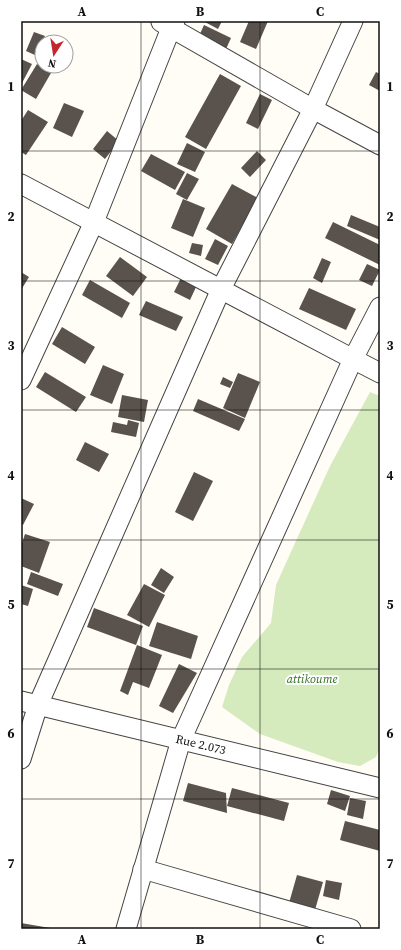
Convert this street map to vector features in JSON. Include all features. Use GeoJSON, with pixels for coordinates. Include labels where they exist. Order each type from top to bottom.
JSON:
{"type":"FeatureCollection","features":[{"type":"Feature","properties":{"kind":"street"},"geometry":{"type":"LineString","coordinates":[[21,759],[29,703],[221,289],[313,108],[353,21]]}},
{"type":"Feature","properties":{"kind":"street"},"geometry":{"type":"LineString","coordinates":[[21,380],[94,222],[168,23],[380,146]]}},
{"type":"Feature","properties":{"kind":"street"},"geometry":{"type":"LineString","coordinates":[[21,184],[380,372]]}},
{"type":"Feature","properties":{"kind":"street"},"geometry":{"type":"LineString","coordinates":[[126,929],[181,740],[353,359],[380,307]]}},
{"type":"Feature","properties":{"kind":"street","name":"Rue 2.073"},"geometry":{"type":"LineString","coordinates":[[29,703],[380,788]]}},
{"type":"Feature","properties":{"kind":"street"},"geometry":{"type":"LineString","coordinates":[[143,869],[351,929]]}},
{"type":"Feature","properties":{"kind":"green space","name":"attikoume"},"geometry":{"type":"Polygon","coordinates":[[[370,392],[380,396],[380,748],[376,757],[360,766],[338,762],[260,734],[222,707],[229,685],[242,657],[271,623],[276,585],[330,466],[370,392]]]}},
{"type":"Feature","properties":{"kind":"building"},"geometry":{"type":"Polygon","coordinates":[[[203,21],[222,21],[218,29],[203,21]]]}},
{"type":"Feature","properties":{"kind":"building"},"geometry":{"type":"Polygon","coordinates":[[[249,21],[268,21],[256,49],[240,42],[249,21]]]}},
{"type":"Feature","properties":{"kind":"building"},"geometry":{"type":"Polygon","coordinates":[[[204,25],[231,38],[226,49],[199,36],[204,25]]]}},
{"type":"Feature","properties":{"kind":"building"},"geometry":{"type":"Polygon","coordinates":[[[34,32],[40,34],[34,34],[34,55],[26,51],[34,32]]]}},
{"type":"Feature","properties":{"kind":"building"},"geometry":{"type":"Polygon","coordinates":[[[21,59],[32,64],[21,85],[21,59]]]}},
{"type":"Feature","properties":{"kind":"building"},"geometry":{"type":"Polygon","coordinates":[[[34,69],[34,74],[50,74],[36,99],[21,90],[34,69]]]}},
{"type":"Feature","properties":{"kind":"building"},"geometry":{"type":"Polygon","coordinates":[[[376,72],[380,74],[380,91],[369,85],[376,72]]]}},
{"type":"Feature","properties":{"kind":"building"},"geometry":{"type":"Polygon","coordinates":[[[220,74],[241,86],[206,149],[185,137],[220,74]]]}},
{"type":"Feature","properties":{"kind":"building"},"geometry":{"type":"Polygon","coordinates":[[[260,94],[272,100],[258,129],[246,123],[260,94]]]}},
{"type":"Feature","properties":{"kind":"building"},"geometry":{"type":"Polygon","coordinates":[[[64,103],[84,111],[72,137],[53,128],[64,103]]]}},
{"type":"Feature","properties":{"kind":"building"},"geometry":{"type":"Polygon","coordinates":[[[28,110],[48,122],[26,155],[21,152],[21,121],[28,110]]]}},
{"type":"Feature","properties":{"kind":"building"},"geometry":{"type":"Polygon","coordinates":[[[107,131],[119,141],[105,159],[93,149],[107,131]]]}},
{"type":"Feature","properties":{"kind":"building"},"geometry":{"type":"Polygon","coordinates":[[[187,143],[205,152],[195,172],[177,164],[187,143]]]}},
{"type":"Feature","properties":{"kind":"building"},"geometry":{"type":"Polygon","coordinates":[[[257,151],[266,160],[250,177],[241,168],[257,151]]]}},
{"type":"Feature","properties":{"kind":"building"},"geometry":{"type":"Polygon","coordinates":[[[151,154],[185,172],[175,190],[141,171],[151,154]]]}},
{"type":"Feature","properties":{"kind":"building"},"geometry":{"type":"Polygon","coordinates":[[[187,173],[199,179],[187,200],[176,194],[187,173]]]}},
{"type":"Feature","properties":{"kind":"building"},"geometry":{"type":"Polygon","coordinates":[[[232,184],[258,198],[232,244],[206,229],[232,184]]]}},
{"type":"Feature","properties":{"kind":"building"},"geometry":{"type":"Polygon","coordinates":[[[183,199],[205,208],[193,237],[171,228],[183,199]]]}},
{"type":"Feature","properties":{"kind":"building"},"geometry":{"type":"Polygon","coordinates":[[[351,215],[380,227],[380,240],[347,226],[351,215]]]}},
{"type":"Feature","properties":{"kind":"building"},"geometry":{"type":"Polygon","coordinates":[[[333,222],[380,245],[380,265],[325,238],[333,222]]]}},
{"type":"Feature","properties":{"kind":"building"},"geometry":{"type":"Polygon","coordinates":[[[215,239],[228,246],[218,265],[205,259],[215,239]]]}},
{"type":"Feature","properties":{"kind":"building"},"geometry":{"type":"Polygon","coordinates":[[[192,243],[203,245],[201,256],[189,253],[192,243]]]}},
{"type":"Feature","properties":{"kind":"building"},"geometry":{"type":"Polygon","coordinates":[[[120,257],[147,277],[133,296],[106,276],[120,257]]]}},
{"type":"Feature","properties":{"kind":"building"},"geometry":{"type":"Polygon","coordinates":[[[322,258],[331,262],[322,283],[313,278],[322,258]]]}},
{"type":"Feature","properties":{"kind":"building"},"geometry":{"type":"Polygon","coordinates":[[[367,264],[380,270],[372,286],[359,280],[367,264]]]}},
{"type":"Feature","properties":{"kind":"building"},"geometry":{"type":"Polygon","coordinates":[[[21,272],[29,277],[21,290],[21,272]]]}},
{"type":"Feature","properties":{"kind":"building"},"geometry":{"type":"Polygon","coordinates":[[[181,278],[197,285],[190,300],[174,292],[181,278]]]}},
{"type":"Feature","properties":{"kind":"building"},"geometry":{"type":"Polygon","coordinates":[[[90,280],[130,303],[122,318],[82,295],[90,280]]]}},
{"type":"Feature","properties":{"kind":"building"},"geometry":{"type":"Polygon","coordinates":[[[309,288],[356,309],[346,330],[299,309],[309,288]]]}},
{"type":"Feature","properties":{"kind":"building"},"geometry":{"type":"Polygon","coordinates":[[[146,301],[183,317],[176,331],[139,315],[146,301]]]}},
{"type":"Feature","properties":{"kind":"building"},"geometry":{"type":"Polygon","coordinates":[[[62,327],[95,347],[85,364],[52,344],[62,327]]]}},
{"type":"Feature","properties":{"kind":"building"},"geometry":{"type":"Polygon","coordinates":[[[103,365],[124,374],[112,404],[90,395],[103,365]]]}},
{"type":"Feature","properties":{"kind":"building"},"geometry":{"type":"Polygon","coordinates":[[[45,372],[86,397],[76,412],[36,387],[45,372]]]}},
{"type":"Feature","properties":{"kind":"building"},"geometry":{"type":"Polygon","coordinates":[[[238,373],[260,382],[245,418],[223,408],[238,373]]]}},
{"type":"Feature","properties":{"kind":"building"},"geometry":{"type":"Polygon","coordinates":[[[223,377],[233,382],[230,388],[220,384],[223,377]]]}},
{"type":"Feature","properties":{"kind":"building"},"geometry":{"type":"Polygon","coordinates":[[[122,395],[148,400],[144,422],[118,417],[122,395]]]}},
{"type":"Feature","properties":{"kind":"building"},"geometry":{"type":"Polygon","coordinates":[[[198,399],[245,419],[239,431],[193,411],[198,399]]]}},
{"type":"Feature","properties":{"kind":"building"},"geometry":{"type":"Polygon","coordinates":[[[128,420],[139,423],[136,437],[111,432],[113,422],[127,425],[128,420]]]}},
{"type":"Feature","properties":{"kind":"building"},"geometry":{"type":"Polygon","coordinates":[[[85,442],[109,454],[99,472],[76,460],[85,442]]]}},
{"type":"Feature","properties":{"kind":"building"},"geometry":{"type":"Polygon","coordinates":[[[194,472],[213,481],[193,521],[175,512],[194,472]]]}},
{"type":"Feature","properties":{"kind":"building"},"geometry":{"type":"Polygon","coordinates":[[[21,498],[34,504],[23,525],[21,524],[21,498]]]}},
{"type":"Feature","properties":{"kind":"building"},"geometry":{"type":"Polygon","coordinates":[[[25,534],[50,542],[39,573],[21,566],[21,546],[25,534]]]}},
{"type":"Feature","properties":{"kind":"building"},"geometry":{"type":"Polygon","coordinates":[[[161,568],[174,577],[164,593],[151,585],[161,568]]]}},
{"type":"Feature","properties":{"kind":"building"},"geometry":{"type":"Polygon","coordinates":[[[31,572],[63,584],[58,596],[27,584],[31,572]]]}},
{"type":"Feature","properties":{"kind":"building"},"geometry":{"type":"Polygon","coordinates":[[[144,584],[165,595],[149,627],[127,615],[144,584]]]}},
{"type":"Feature","properties":{"kind":"building"},"geometry":{"type":"Polygon","coordinates":[[[21,585],[33,589],[28,606],[21,604],[21,585]]]}},
{"type":"Feature","properties":{"kind":"building"},"geometry":{"type":"Polygon","coordinates":[[[94,608],[143,626],[136,645],[87,627],[94,608]]]}},
{"type":"Feature","properties":{"kind":"building"},"geometry":{"type":"Polygon","coordinates":[[[157,622],[198,636],[191,659],[149,646],[157,622]]]}},
{"type":"Feature","properties":{"kind":"building"},"geometry":{"type":"Polygon","coordinates":[[[137,645],[162,655],[149,688],[133,682],[128,695],[120,691],[137,645]]]}},
{"type":"Feature","properties":{"kind":"building"},"geometry":{"type":"Polygon","coordinates":[[[179,664],[197,673],[173,713],[159,706],[179,664]]]}},
{"type":"Feature","properties":{"kind":"building"},"geometry":{"type":"Polygon","coordinates":[[[188,783],[226,793],[227,813],[183,801],[188,783]]]}},
{"type":"Feature","properties":{"kind":"building"},"geometry":{"type":"Polygon","coordinates":[[[232,788],[289,803],[284,821],[227,806],[232,788]]]}},
{"type":"Feature","properties":{"kind":"building"},"geometry":{"type":"Polygon","coordinates":[[[331,790],[350,796],[345,811],[327,804],[331,790]]]}},
{"type":"Feature","properties":{"kind":"building"},"geometry":{"type":"Polygon","coordinates":[[[350,798],[366,801],[363,819],[347,815],[350,798]]]}},
{"type":"Feature","properties":{"kind":"building"},"geometry":{"type":"Polygon","coordinates":[[[345,821],[380,830],[380,851],[340,840],[345,821]]]}},
{"type":"Feature","properties":{"kind":"building"},"geometry":{"type":"Polygon","coordinates":[[[297,875],[323,882],[315,910],[289,903],[297,875]]]}},
{"type":"Feature","properties":{"kind":"building"},"geometry":{"type":"Polygon","coordinates":[[[326,880],[342,883],[339,900],[323,896],[326,880]]]}},
{"type":"Feature","properties":{"kind":"building"},"geometry":{"type":"Polygon","coordinates":[[[21,923],[50,928],[50,929],[21,929],[21,923]]]}}]}
